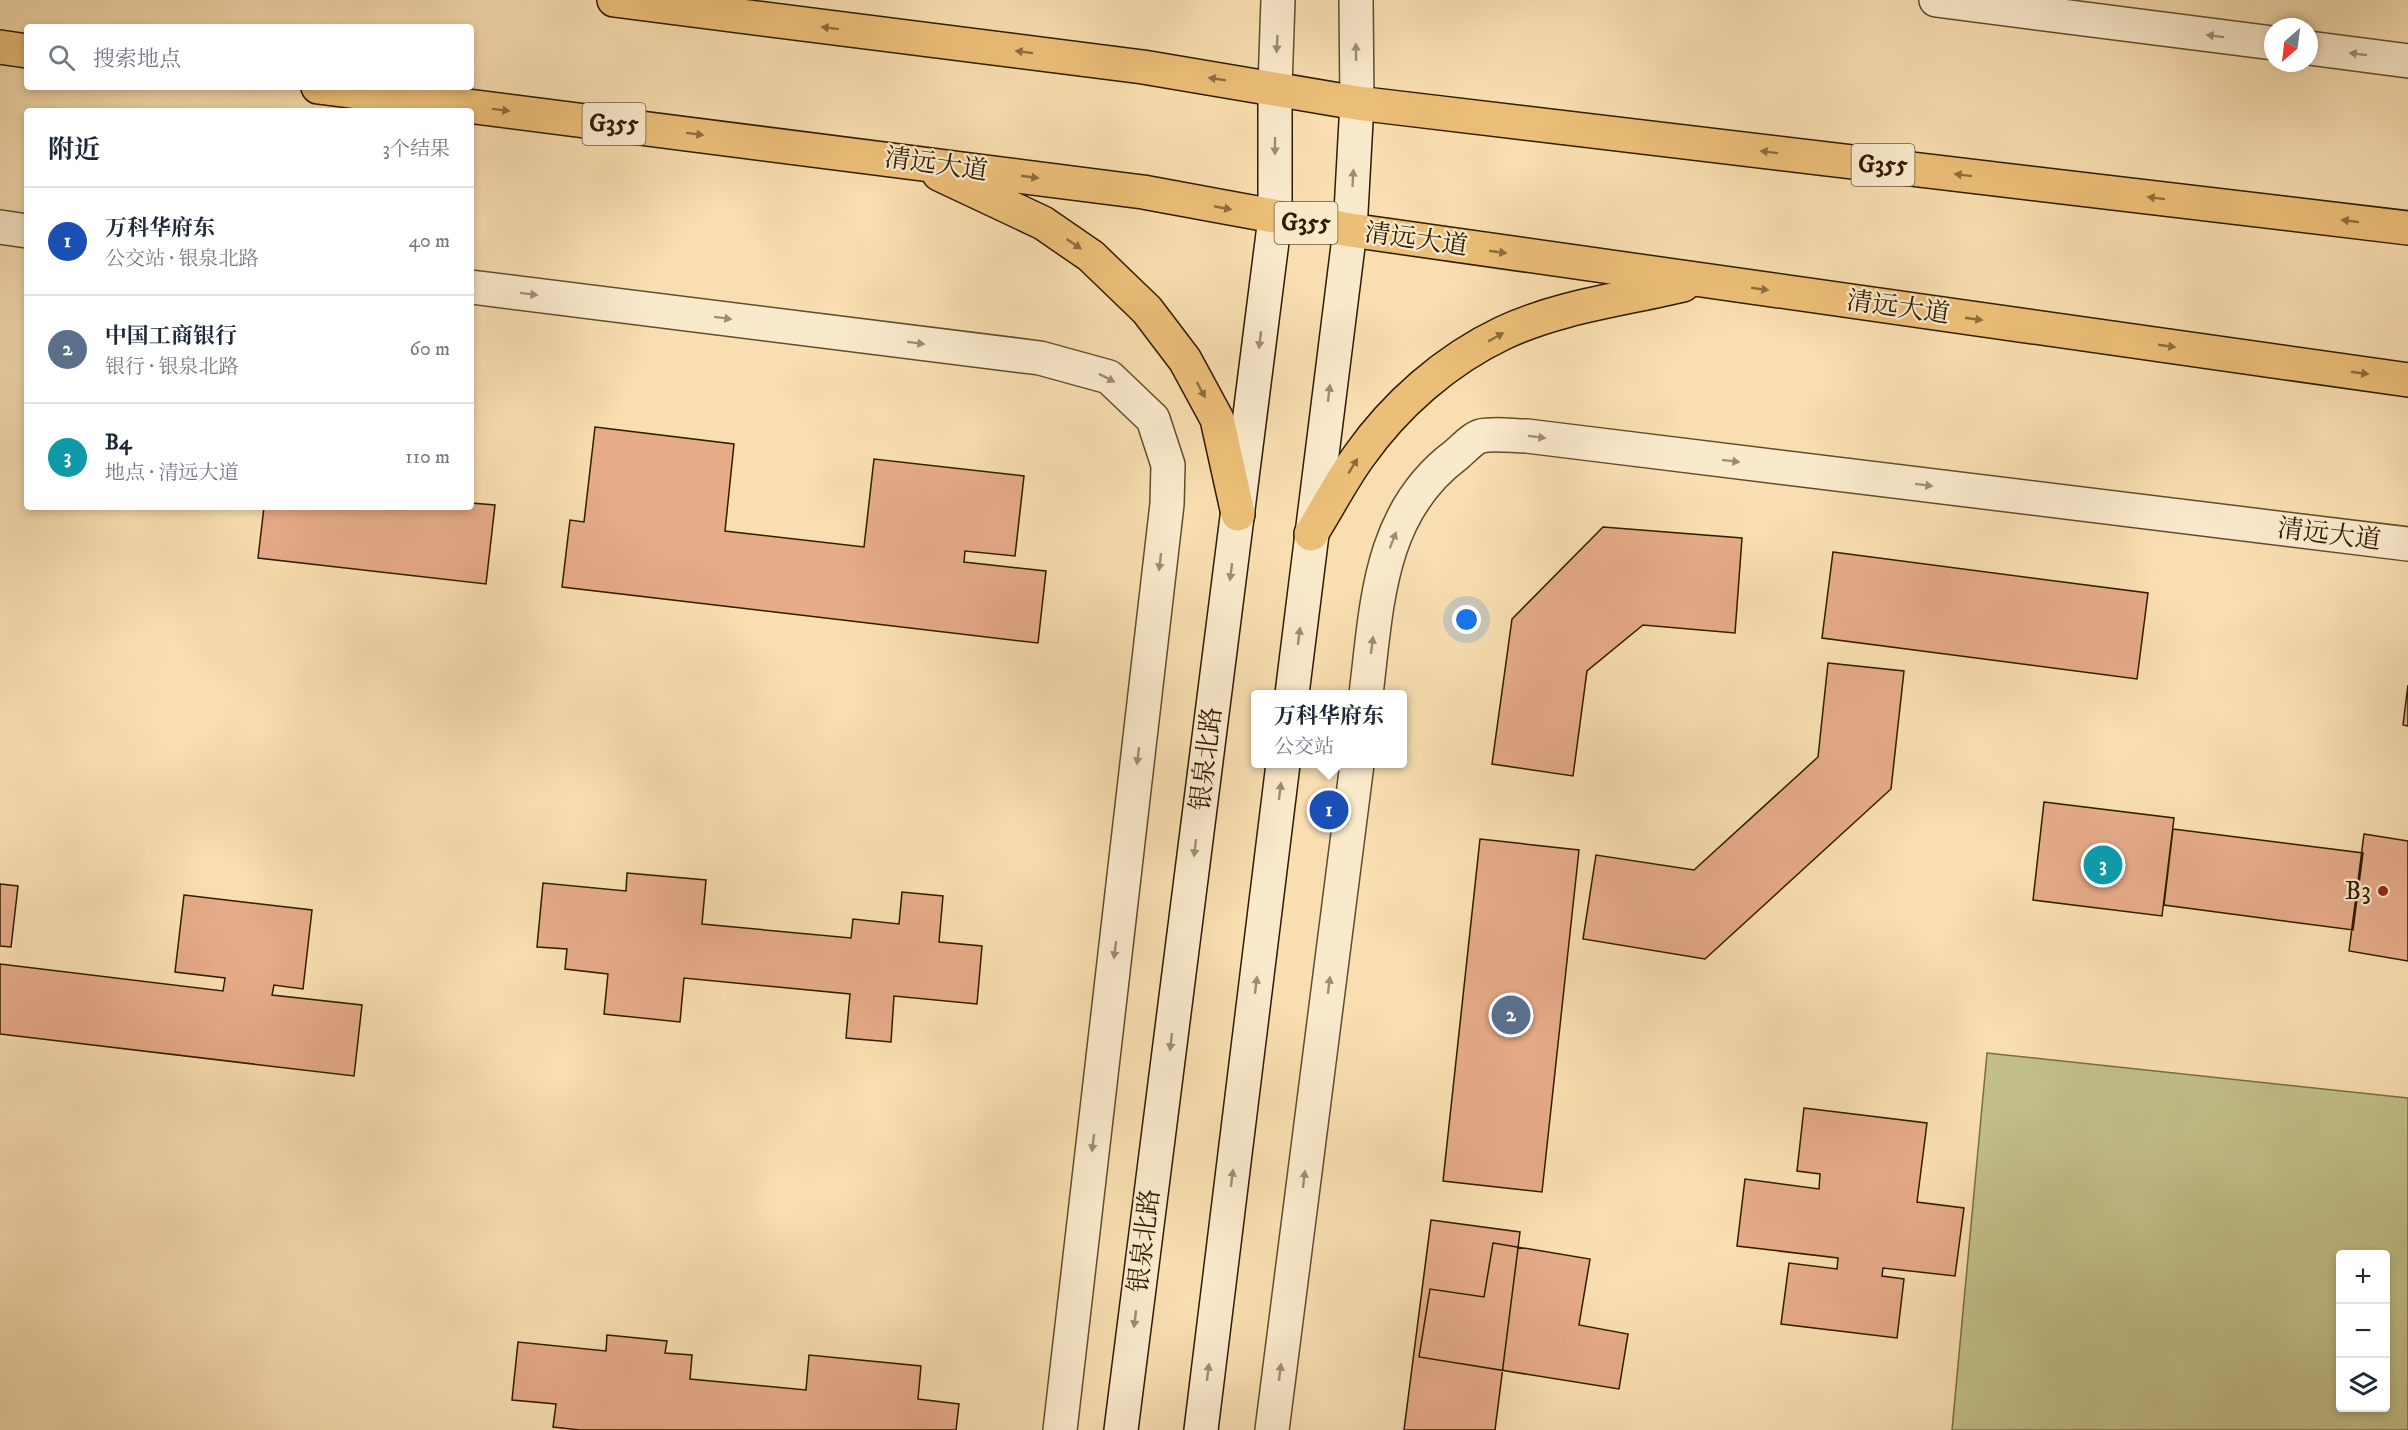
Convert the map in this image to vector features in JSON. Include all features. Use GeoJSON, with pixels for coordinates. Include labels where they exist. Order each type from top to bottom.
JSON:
{"type":"FeatureCollection","features":[{"type":"Feature","properties":{"kind":"highway","name":"G355"},"geometry":{"type":"LineString","coordinates":[[614,0],[1143,67],[1275,87],[1357,103],[2408,228]]}},
{"type":"Feature","properties":{"kind":"highway"},"geometry":{"type":"LineString","coordinates":[[0,47],[24,51]]}},
{"type":"Feature","properties":{"kind":"highway","name":"清远大道"},"geometry":{"type":"LineString","coordinates":[[342,90],[1143,192],[1350,230],[2408,380]]}},
{"type":"Feature","properties":{"kind":"highway"},"geometry":{"type":"LineString","coordinates":[[910,161],[1043,223],[1091,256],[1147,310],[1185,360],[1217,419],[1238,514]]}},
{"type":"Feature","properties":{"kind":"highway"},"geometry":{"type":"LineString","coordinates":[[1311,534],[1359,456],[1403,405],[1450,363],[1504,333],[1558,314],[1702,281]]}},
{"type":"Feature","properties":{"kind":"street","name":"银泉北路"},"geometry":{"type":"LineString","coordinates":[[1121,1430],[1275,218],[1275,87],[1278,0]]}},
{"type":"Feature","properties":{"kind":"street"},"geometry":{"type":"LineString","coordinates":[[1292,690],[1350,230],[1357,103],[1356,0]]}},
{"type":"Feature","properties":{"kind":"street"},"geometry":{"type":"LineString","coordinates":[[1936,0],[2264,42]]}},
{"type":"Feature","properties":{"kind":"street"},"geometry":{"type":"LineString","coordinates":[[2318,49],[2408,61]]}},
{"type":"Feature","properties":{"kind":"street"},"geometry":{"type":"LineString","coordinates":[[0,227],[24,231]]}},
{"type":"Feature","properties":{"kind":"street"},"geometry":{"type":"LineString","coordinates":[[474,287],[1040,358],[1110,377],[1153,419],[1168,465],[1167,504],[1060,1430]]}},
{"type":"Feature","properties":{"kind":"street","name":"清远大道"},"geometry":{"type":"LineString","coordinates":[[1366,690],[1378,596],[1391,540],[1412,502],[1441,466],[1480,436],[1527,436],[2408,544]]}},
{"type":"Feature","properties":{"kind":"street"},"geometry":{"type":"LineString","coordinates":[[1201,1430],[1283,768]]}},
{"type":"Feature","properties":{"kind":"street"},"geometry":{"type":"LineString","coordinates":[[1272,1430],[1356,768]]}},
{"type":"Feature","properties":{"kind":"shaded area"},"geometry":{"type":"Polygon","coordinates":[[[1987,1053],[2408,1098],[2408,1430],[1952,1430],[1987,1053]]]}},
{"type":"Feature","properties":{"kind":"building"},"geometry":{"type":"Polygon","coordinates":[[[595,427],[734,444],[725,531],[864,547],[874,459],[1024,476],[1015,556],[965,551],[964,562],[1046,571],[1038,643],[562,587],[570,520],[584,522],[595,427]]]}},
{"type":"Feature","properties":{"kind":"building"},"geometry":{"type":"Polygon","coordinates":[[[474,503],[495,505],[486,584],[258,558],[264,510],[474,510],[474,503]]]}},
{"type":"Feature","properties":{"kind":"building"},"geometry":{"type":"Polygon","coordinates":[[[1603,527],[1742,538],[1735,633],[1643,625],[1587,671],[1573,776],[1492,764],[1512,619],[1603,527]]]}},
{"type":"Feature","properties":{"kind":"building"},"geometry":{"type":"Polygon","coordinates":[[[1833,552],[2148,593],[2137,679],[1822,638],[1833,552]]]}},
{"type":"Feature","properties":{"kind":"building"},"geometry":{"type":"Polygon","coordinates":[[[1828,663],[1904,671],[1891,789],[1705,959],[1583,939],[1596,855],[1694,870],[1818,757],[1828,663]]]}},
{"type":"Feature","properties":{"kind":"building"},"geometry":{"type":"Polygon","coordinates":[[[2408,685],[2408,726],[2403,725],[2408,685]]]}},
{"type":"Feature","properties":{"kind":"building"},"geometry":{"type":"Polygon","coordinates":[[[2044,802],[2174,818],[2162,916],[2033,900],[2044,802]]]}},
{"type":"Feature","properties":{"kind":"building"},"geometry":{"type":"Polygon","coordinates":[[[2173,829],[2363,853],[2353,930],[2164,905],[2173,829]]]}},
{"type":"Feature","properties":{"kind":"building","name":"B3"},"geometry":{"type":"Polygon","coordinates":[[[2364,834],[2408,841],[2408,961],[2349,951],[2364,834]]]}},
{"type":"Feature","properties":{"kind":"building"},"geometry":{"type":"Polygon","coordinates":[[[1480,839],[1579,850],[1542,1192],[1443,1181],[1480,839]]]}},
{"type":"Feature","properties":{"kind":"building"},"geometry":{"type":"Polygon","coordinates":[[[627,873],[706,880],[702,924],[851,938],[853,919],[899,924],[902,892],[943,896],[939,942],[982,946],[977,1004],[894,996],[891,1042],[846,1038],[850,994],[684,978],[680,1022],[604,1014],[608,974],[565,969],[567,949],[537,947],[543,883],[626,891],[627,873]]]}},
{"type":"Feature","properties":{"kind":"building"},"geometry":{"type":"Polygon","coordinates":[[[0,884],[18,886],[11,947],[0,946],[0,884]]]}},
{"type":"Feature","properties":{"kind":"building"},"geometry":{"type":"Polygon","coordinates":[[[184,895],[312,910],[303,989],[274,985],[272,995],[362,1005],[354,1076],[0,1034],[0,964],[223,991],[225,978],[175,972],[184,895]]]}},
{"type":"Feature","properties":{"kind":"building"},"geometry":{"type":"Polygon","coordinates":[[[1804,1108],[1927,1123],[1917,1202],[1964,1208],[1955,1276],[1883,1268],[1882,1276],[1904,1279],[1897,1338],[1781,1324],[1789,1263],[1837,1269],[1838,1258],[1737,1246],[1745,1179],[1819,1189],[1820,1174],[1797,1171],[1804,1108]]]}},
{"type":"Feature","properties":{"kind":"building"},"geometry":{"type":"Polygon","coordinates":[[[1431,1220],[1520,1232],[1495,1430],[1404,1430],[1431,1220]]]}},
{"type":"Feature","properties":{"kind":"building"},"geometry":{"type":"Polygon","coordinates":[[[1493,1243],[1590,1259],[1579,1325],[1628,1334],[1619,1389],[1419,1357],[1430,1289],[1484,1297],[1493,1243]]]}},
{"type":"Feature","properties":{"kind":"building"},"geometry":{"type":"Polygon","coordinates":[[[607,1335],[667,1341],[665,1353],[692,1355],[690,1379],[806,1390],[809,1355],[921,1366],[918,1399],[959,1404],[956,1430],[580,1430],[553,1427],[556,1404],[512,1400],[518,1342],[606,1351],[607,1335]]]}},
{"type":"Feature","properties":{"kind":"place","name":"万科华府东"},"geometry":{"type":"Point","coordinates":[1329,810]}},
{"type":"Feature","properties":{"kind":"place","name":"B4"},"geometry":{"type":"Point","coordinates":[2103,865]}},
{"type":"Feature","properties":{"kind":"place","name":"B3"},"geometry":{"type":"Point","coordinates":[2383,891]}},
{"type":"Feature","properties":{"kind":"place","name":"中国工商银行"},"geometry":{"type":"Point","coordinates":[1511,1015]}}]}
